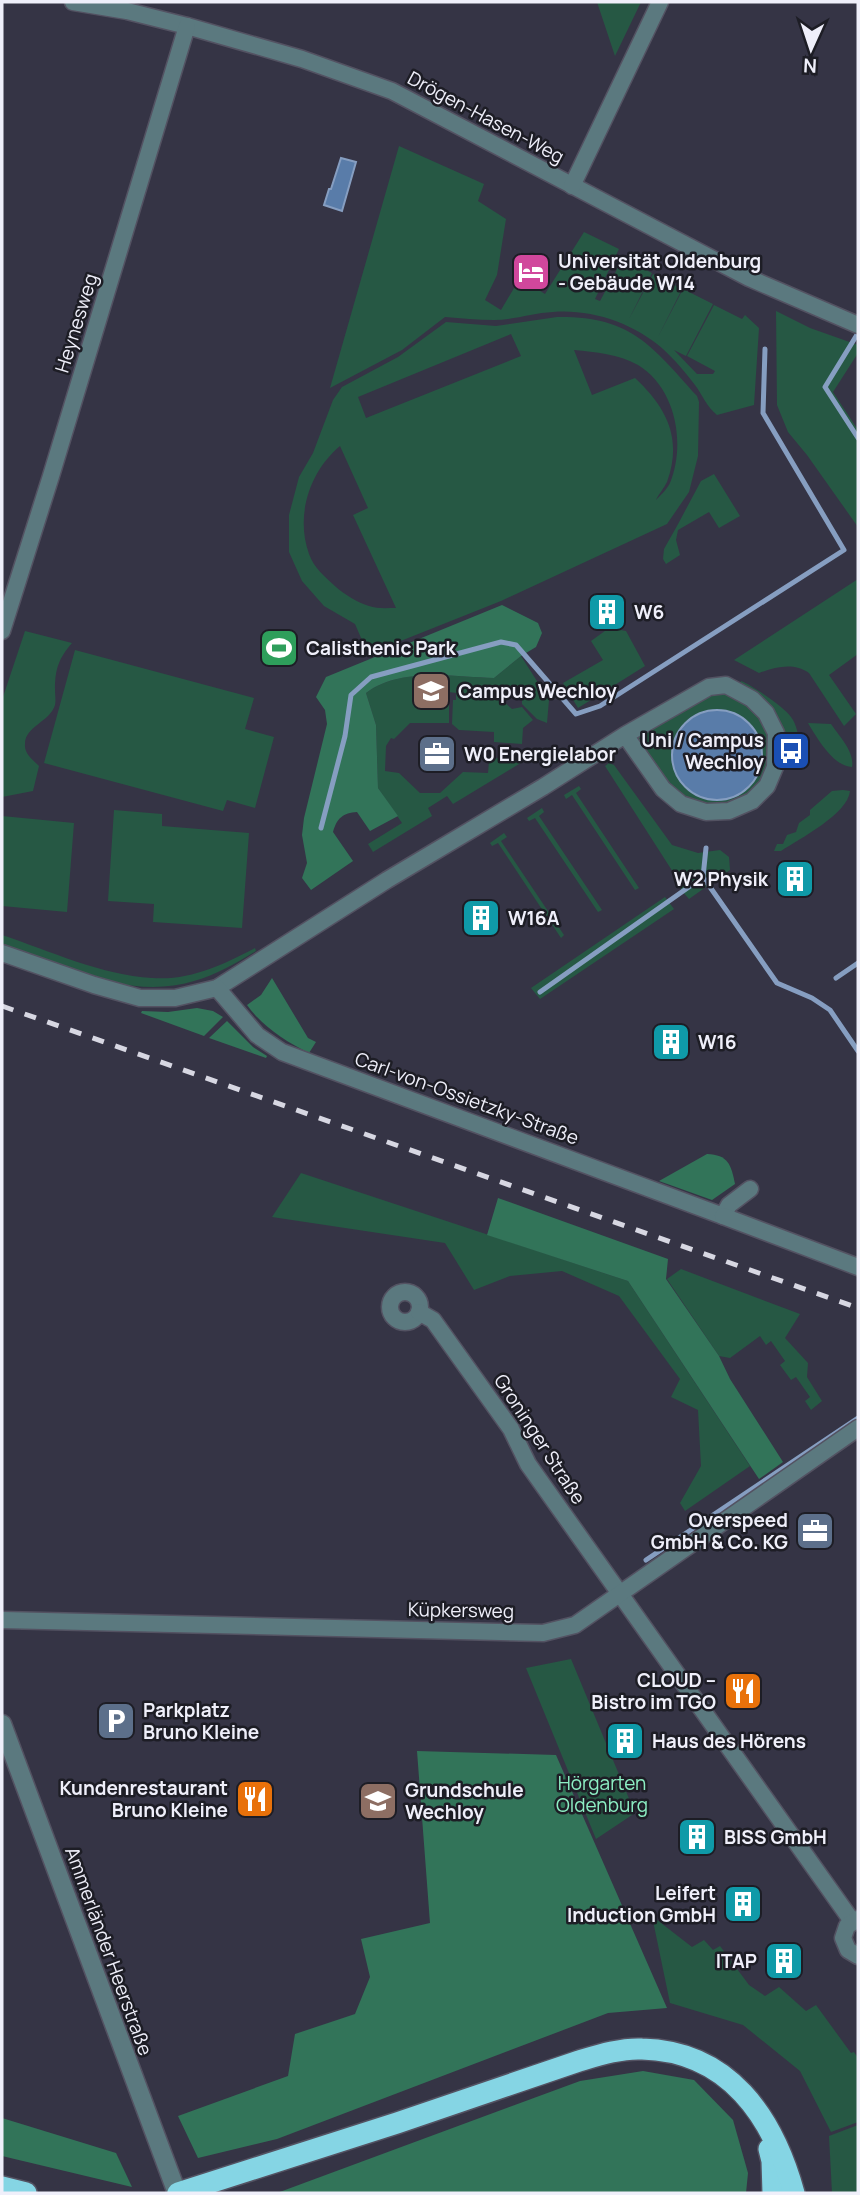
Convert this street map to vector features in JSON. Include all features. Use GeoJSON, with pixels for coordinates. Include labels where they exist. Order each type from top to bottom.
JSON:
{"type":"FeatureCollection","features":[{"type":"Feature","properties":{"kind":"highway"},"geometry":{"type":"LineString","coordinates":[[177,2193],[609,2053],[640,2049],[676,2052],[709,2065],[737,2086],[755,2107],[776,2141],[794,2193]]}},
{"type":"Feature","properties":{"kind":"highway"},"geometry":{"type":"LineString","coordinates":[[755,2107],[772,2161],[773,2193]]}},
{"type":"Feature","properties":{"kind":"highway"},"geometry":{"type":"LineString","coordinates":[[2,2187],[26,2193]]}},
{"type":"Feature","properties":{"kind":"street","name":"Drögen-Hasen-Weg"},"geometry":{"type":"LineString","coordinates":[[73,2],[127,11],[187,26],[302,59],[392,90],[749,278],[858,325]]}},
{"type":"Feature","properties":{"kind":"street"},"geometry":{"type":"LineString","coordinates":[[572,186],[660,2]]}},
{"type":"Feature","properties":{"kind":"street","name":"Heynesweg"},"geometry":{"type":"LineString","coordinates":[[2,631],[187,26]]}},
{"type":"Feature","properties":{"kind":"street"},"geometry":{"type":"LineString","coordinates":[[2,953],[104,989],[140,998],[175,998],[217,988],[387,880],[625,735],[709,687],[726,685],[752,699],[766,713],[776,733],[775,767],[767,786],[752,801],[729,811],[706,812],[681,804],[663,789],[625,735]]}},
{"type":"Feature","properties":{"kind":"street","name":"Carl-von-Ossietzky-Straße"},"geometry":{"type":"LineString","coordinates":[[217,988],[257,1035],[282,1052],[858,1267]]}},
{"type":"Feature","properties":{"kind":"street"},"geometry":{"type":"LineString","coordinates":[[723,1216],[729,1205],[750,1189]]}},
{"type":"Feature","properties":{"kind":"street","name":"Groninger Straße"},"geometry":{"type":"LineString","coordinates":[[419,1312],[433,1320],[511,1429],[528,1464],[855,1920]]}},
{"type":"Feature","properties":{"kind":"street","name":"Küpkersweg"},"geometry":{"type":"LineString","coordinates":[[2,1620],[543,1633],[575,1625],[858,1428]]}},
{"type":"Feature","properties":{"kind":"street","name":"Ammerländer Heerstraße"},"geometry":{"type":"LineString","coordinates":[[2,1724],[177,2193]]}},
{"type":"Feature","properties":{"kind":"street"},"geometry":{"type":"LineString","coordinates":[[855,1920],[848,1926],[843,1938],[848,1950],[858,1956]]}},
{"type":"Feature","properties":{"kind":"green space"},"geometry":{"type":"Polygon","coordinates":[[[597,2],[641,2],[615,56],[597,2]]]}},
{"type":"Feature","properties":{"kind":"green space"},"geometry":{"type":"Polygon","coordinates":[[[399,146],[484,184],[478,201],[506,219],[497,275],[485,300],[501,310],[520,278],[545,294],[584,232],[619,249],[595,299],[600,301],[623,258],[652,273],[629,319],[653,274],[682,289],[658,337],[683,289],[713,304],[686,356],[674,350],[697,374],[713,374],[715,371],[687,356],[714,305],[742,319],[745,315],[759,328],[754,405],[717,415],[680,366],[651,340],[611,320],[568,312],[501,320],[445,317],[402,350],[330,388],[399,146]]]}},
{"type":"Feature","properties":{"kind":"green space"},"geometry":{"type":"Polygon","coordinates":[[[776,311],[810,328],[858,345],[858,353],[833,392],[858,430],[858,527],[788,432],[777,405],[776,311]]]}},
{"type":"Feature","properties":{"kind":"green space"},"geometry":{"type":"Polygon","coordinates":[[[557,317],[582,318],[622,328],[652,348],[697,396],[699,402],[698,456],[689,492],[667,524],[501,601],[368,654],[355,624],[324,606],[302,581],[289,552],[289,515],[299,477],[313,453],[333,400],[342,387],[398,357],[446,322],[496,326],[557,317]],[[511,334],[358,397],[366,418],[521,356],[511,334]],[[574,350],[592,395],[635,378],[663,412],[669,424],[673,451],[667,482],[656,500],[670,483],[677,451],[674,418],[661,388],[651,375],[630,361],[607,354],[574,350]],[[340,446],[329,456],[313,481],[305,509],[305,539],[311,559],[324,576],[351,598],[372,607],[396,608],[353,515],[368,508],[340,446]]]}},
{"type":"Feature","properties":{"kind":"green space"},"geometry":{"type":"Polygon","coordinates":[[[714,474],[740,516],[719,528],[709,512],[678,530],[676,540],[680,555],[666,564],[663,559],[664,549],[701,481],[714,474]]]}},
{"type":"Feature","properties":{"kind":"green space"},"geometry":{"type":"Polygon","coordinates":[[[858,579],[858,654],[829,675],[856,714],[844,726],[809,673],[797,668],[778,667],[759,673],[734,660],[858,579]]]}},
{"type":"Feature","properties":{"kind":"green space"},"geometry":{"type":"Polygon","coordinates":[[[502,605],[538,623],[542,633],[536,647],[494,678],[428,675],[395,680],[366,693],[376,725],[378,788],[398,816],[370,831],[357,812],[341,817],[333,832],[353,861],[311,890],[302,878],[307,863],[302,835],[327,724],[325,710],[316,697],[326,677],[502,605]]]}},
{"type":"Feature","properties":{"kind":"green space"},"geometry":{"type":"Polygon","coordinates":[[[609,628],[626,631],[645,666],[578,708],[563,683],[603,660],[591,641],[609,628]]]}},
{"type":"Feature","properties":{"kind":"green space"},"geometry":{"type":"Polygon","coordinates":[[[25,631],[72,643],[57,670],[52,711],[26,738],[26,751],[39,766],[33,791],[2,797],[2,700],[25,631]]]}},
{"type":"Feature","properties":{"kind":"green space","name":"Calisthenic Park"},"geometry":{"type":"Polygon","coordinates":[[[287,631],[296,657],[270,665],[261,640],[287,631]]]}},
{"type":"Feature","properties":{"kind":"green space"},"geometry":{"type":"Polygon","coordinates":[[[75,650],[254,698],[245,729],[274,737],[255,808],[227,800],[223,811],[44,763],[75,650]]]}},
{"type":"Feature","properties":{"kind":"green space"},"geometry":{"type":"Polygon","coordinates":[[[521,656],[549,700],[547,723],[537,719],[522,704],[522,696],[503,695],[503,701],[512,709],[522,707],[533,720],[523,728],[522,744],[494,742],[494,732],[459,730],[452,724],[456,693],[449,692],[449,723],[410,723],[394,739],[391,738],[386,746],[385,771],[399,773],[420,793],[440,793],[463,772],[488,773],[489,762],[507,753],[529,749],[534,755],[453,804],[447,796],[428,808],[432,816],[373,852],[368,844],[402,823],[378,788],[376,725],[366,693],[395,680],[428,675],[494,678],[521,656]]]}},
{"type":"Feature","properties":{"kind":"green space"},"geometry":{"type":"Polygon","coordinates":[[[741,681],[788,713],[795,723],[800,744],[790,742],[772,711],[739,684],[741,681]]]}},
{"type":"Feature","properties":{"kind":"green space"},"geometry":{"type":"Polygon","coordinates":[[[709,687],[752,699],[776,733],[767,786],[729,811],[681,804],[625,735],[709,687]],[[692,717],[676,734],[761,763],[758,740],[745,720],[692,717]]]}},
{"type":"Feature","properties":{"kind":"green space"},"geometry":{"type":"Polygon","coordinates":[[[808,723],[831,724],[849,750],[852,767],[832,757],[808,723]]]}},
{"type":"Feature","properties":{"kind":"green space"},"geometry":{"type":"Polygon","coordinates":[[[609,763],[614,765],[672,845],[698,853],[720,850],[729,857],[730,870],[689,899],[605,766],[609,763]]]}},
{"type":"Feature","properties":{"kind":"green space"},"geometry":{"type":"Polygon","coordinates":[[[579,786],[581,789],[576,793],[639,888],[635,890],[572,795],[566,799],[564,795],[579,786]]]}},
{"type":"Feature","properties":{"kind":"green space"},"geometry":{"type":"Polygon","coordinates":[[[832,791],[850,791],[847,800],[832,817],[781,851],[774,851],[777,844],[783,844],[787,835],[796,832],[799,823],[810,815],[810,810],[832,791]]]}},
{"type":"Feature","properties":{"kind":"green space"},"geometry":{"type":"Polygon","coordinates":[[[542,808],[544,812],[539,816],[602,910],[598,912],[535,818],[529,821],[527,818],[542,808]]]}},
{"type":"Feature","properties":{"kind":"green space"},"geometry":{"type":"Polygon","coordinates":[[[114,810],[162,814],[162,826],[249,833],[242,928],[153,922],[154,904],[108,901],[114,810]]]}},
{"type":"Feature","properties":{"kind":"green space"},"geometry":{"type":"Polygon","coordinates":[[[2,816],[74,823],[67,912],[2,906],[2,816]]]}},
{"type":"Feature","properties":{"kind":"green space"},"geometry":{"type":"Polygon","coordinates":[[[504,833],[507,837],[501,841],[564,935],[561,938],[498,843],[492,846],[490,843],[504,833]]]}},
{"type":"Feature","properties":{"kind":"green space"},"geometry":{"type":"Polygon","coordinates":[[[665,897],[674,909],[540,999],[531,988],[665,897]]]}},
{"type":"Feature","properties":{"kind":"green space"},"geometry":{"type":"Polygon","coordinates":[[[2,935],[95,967],[152,978],[192,974],[218,966],[255,948],[256,951],[226,968],[194,981],[145,987],[121,984],[72,971],[2,945],[2,935]]]}},
{"type":"Feature","properties":{"kind":"green space"},"geometry":{"type":"Polygon","coordinates":[[[272,978],[308,1038],[316,1042],[309,1053],[275,1033],[247,1005],[261,995],[272,978]]]}},
{"type":"Feature","properties":{"kind":"green space"},"geometry":{"type":"Polygon","coordinates":[[[197,1008],[213,1011],[223,1017],[204,1036],[141,1013],[142,1011],[168,1012],[197,1008]]]}},
{"type":"Feature","properties":{"kind":"green space"},"geometry":{"type":"Polygon","coordinates":[[[227,1021],[253,1047],[267,1056],[266,1058],[209,1038],[227,1021]]]}},
{"type":"Feature","properties":{"kind":"green space"},"geometry":{"type":"Polygon","coordinates":[[[707,1154],[720,1156],[727,1162],[735,1184],[712,1200],[659,1181],[707,1154]]]}},
{"type":"Feature","properties":{"kind":"green space"},"geometry":{"type":"Polygon","coordinates":[[[301,1173],[628,1281],[750,1466],[685,1511],[680,1503],[701,1466],[698,1410],[671,1397],[680,1379],[619,1296],[562,1271],[510,1276],[474,1290],[445,1243],[272,1217],[301,1173]]]}},
{"type":"Feature","properties":{"kind":"green space"},"geometry":{"type":"Polygon","coordinates":[[[498,1198],[668,1259],[666,1279],[719,1356],[730,1379],[783,1462],[759,1479],[628,1281],[487,1235],[498,1198]]]}},
{"type":"Feature","properties":{"kind":"green space"},"geometry":{"type":"Polygon","coordinates":[[[681,1269],[800,1314],[785,1338],[808,1363],[807,1377],[822,1401],[811,1410],[805,1401],[810,1397],[796,1377],[791,1380],[780,1365],[785,1361],[771,1341],[766,1345],[760,1336],[730,1358],[719,1356],[667,1279],[681,1269]]]}},
{"type":"Feature","properties":{"kind":"green space","name":"Hörgarten Oldenburg"},"geometry":{"type":"Polygon","coordinates":[[[571,1659],[635,1813],[596,1839],[526,1668],[571,1659]]]}},
{"type":"Feature","properties":{"kind":"green space"},"geometry":{"type":"Polygon","coordinates":[[[417,1751],[556,1755],[667,2008],[608,2013],[277,2139],[198,2158],[178,2116],[288,2076],[295,2034],[355,2014],[370,1977],[361,1939],[430,1923],[417,1751]]]}},
{"type":"Feature","properties":{"kind":"green space"},"geometry":{"type":"Polygon","coordinates":[[[652,1916],[692,1947],[704,1940],[713,1950],[720,1946],[749,1985],[765,1996],[779,1987],[806,2011],[816,2005],[851,2053],[854,2052],[858,2058],[858,2122],[831,2132],[800,2071],[743,2025],[670,2003],[652,1916]]]}},
{"type":"Feature","properties":{"kind":"green space"},"geometry":{"type":"Polygon","coordinates":[[[643,2071],[694,2080],[733,2120],[748,2173],[746,2193],[277,2193],[580,2081],[643,2071]]]}},
{"type":"Feature","properties":{"kind":"green space"},"geometry":{"type":"Polygon","coordinates":[[[2,2118],[116,2153],[132,2187],[2,2156],[2,2118]]]}},
{"type":"Feature","properties":{"kind":"green space"},"geometry":{"type":"Polygon","coordinates":[[[858,2125],[858,2193],[832,2193],[829,2136],[858,2125]]]}},
{"type":"Feature","properties":{"kind":"water"},"geometry":{"type":"Polygon","coordinates":[[[341,158],[356,162],[342,211],[324,205],[341,158]]]}},
{"type":"Feature","properties":{"kind":"water"},"geometry":{"type":"Polygon","coordinates":[[[717,710],[734,714],[749,723],[758,738],[762,755],[758,772],[749,787],[734,796],[717,800],[700,796],[685,787],[676,772],[672,755],[676,738],[685,723],[700,714],[717,710]]]}},
{"type":"Feature","properties":{"kind":"waterway"},"geometry":{"type":"LineString","coordinates":[[858,333],[825,387],[858,438]]}},
{"type":"Feature","properties":{"kind":"waterway"},"geometry":{"type":"LineString","coordinates":[[321,828],[345,736],[351,695],[371,677],[501,642],[516,645],[576,714],[600,706],[844,550],[763,413],[765,349]]}},
{"type":"Feature","properties":{"kind":"waterway"},"geometry":{"type":"LineString","coordinates":[[540,992],[703,877],[706,848]]}},
{"type":"Feature","properties":{"kind":"waterway"},"geometry":{"type":"LineString","coordinates":[[703,877],[777,983],[812,998],[830,1010],[858,1051]]}},
{"type":"Feature","properties":{"kind":"waterway"},"geometry":{"type":"LineString","coordinates":[[836,978],[858,963]]}},
{"type":"Feature","properties":{"kind":"waterway"},"geometry":{"type":"LineString","coordinates":[[646,1560],[858,1418]]}},
{"type":"Feature","properties":{"kind":"railway"},"geometry":{"type":"LineString","coordinates":[[2,1006],[858,1308]]}},
{"type":"Feature","properties":{"kind":"place","name":"Universität Oldenburg - Gebäude W14"},"geometry":{"type":"Point","coordinates":[531,272]}},
{"type":"Feature","properties":{"kind":"place","name":"W6"},"geometry":{"type":"Point","coordinates":[607,612]}},
{"type":"Feature","properties":{"kind":"place","name":"Calisthenic Park"},"geometry":{"type":"Point","coordinates":[279,648]}},
{"type":"Feature","properties":{"kind":"place","name":"Campus Wechloy"},"geometry":{"type":"Point","coordinates":[431,691]}},
{"type":"Feature","properties":{"kind":"place","name":"Uni / Campus Wechloy"},"geometry":{"type":"Point","coordinates":[791,751]}},
{"type":"Feature","properties":{"kind":"place","name":"W0 Energielabor"},"geometry":{"type":"Point","coordinates":[437,754]}},
{"type":"Feature","properties":{"kind":"place","name":"W2 Physik"},"geometry":{"type":"Point","coordinates":[795,879]}},
{"type":"Feature","properties":{"kind":"place","name":"W16A"},"geometry":{"type":"Point","coordinates":[481,918]}},
{"type":"Feature","properties":{"kind":"place","name":"W16"},"geometry":{"type":"Point","coordinates":[671,1042]}},
{"type":"Feature","properties":{"kind":"place","name":"Overspeed GmbH & Co. KG"},"geometry":{"type":"Point","coordinates":[815,1531]}},
{"type":"Feature","properties":{"kind":"place","name":"CLOUD – Bistro im TGO"},"geometry":{"type":"Point","coordinates":[743,1691]}},
{"type":"Feature","properties":{"kind":"place","name":"Parkplatz Bruno Kleine"},"geometry":{"type":"Point","coordinates":[116,1721]}},
{"type":"Feature","properties":{"kind":"place","name":"Haus des Hörens"},"geometry":{"type":"Point","coordinates":[625,1741]}},
{"type":"Feature","properties":{"kind":"place","name":"Kundenrestaurant Bruno Kleine"},"geometry":{"type":"Point","coordinates":[255,1799]}},
{"type":"Feature","properties":{"kind":"place","name":"Grundschule Wechloy"},"geometry":{"type":"Point","coordinates":[378,1801]}},
{"type":"Feature","properties":{"kind":"place","name":"BISS GmbH"},"geometry":{"type":"Point","coordinates":[697,1837]}},
{"type":"Feature","properties":{"kind":"place","name":"Leifert Induction GmbH"},"geometry":{"type":"Point","coordinates":[743,1904]}},
{"type":"Feature","properties":{"kind":"place","name":"ITAP"},"geometry":{"type":"Point","coordinates":[784,1961]}}]}
